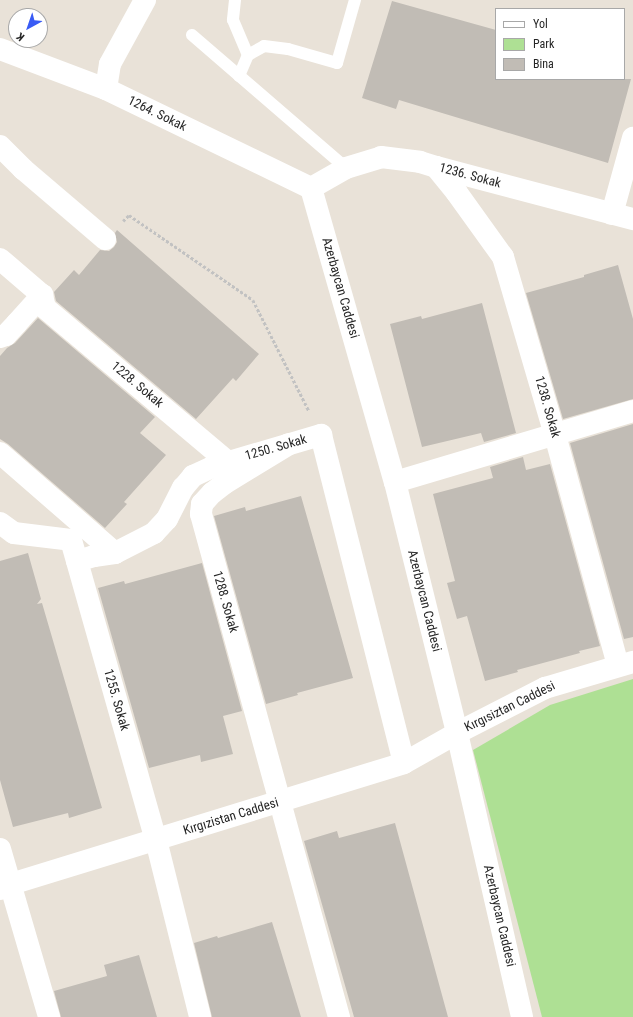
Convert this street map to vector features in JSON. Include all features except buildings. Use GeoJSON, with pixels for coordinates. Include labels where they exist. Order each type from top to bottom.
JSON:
{"type":"FeatureCollection","features":[{"type":"Feature","properties":{"kind":"street"},"geometry":{"type":"LineString","coordinates":[[106,90],[110,64],[145,0]]}},
{"type":"Feature","properties":{"kind":"street","name":"1264. Sokak"},"geometry":{"type":"LineString","coordinates":[[0,49],[106,90],[311,188]]}},
{"type":"Feature","properties":{"kind":"street"},"geometry":{"type":"LineString","coordinates":[[612,214],[633,138]]}},
{"type":"Feature","properties":{"kind":"street"},"geometry":{"type":"LineString","coordinates":[[0,146],[23,168],[105,239]]}},
{"type":"Feature","properties":{"kind":"street","name":"1236. Sokak"},"geometry":{"type":"LineString","coordinates":[[311,188],[346,168],[381,158],[420,162],[633,219]]}},
{"type":"Feature","properties":{"kind":"street","name":"1238. Sokak"},"geometry":{"type":"LineString","coordinates":[[436,167],[457,193],[503,257],[625,664]]}},
{"type":"Feature","properties":{"kind":"street","name":"Azerbaycan Caddesi"},"geometry":{"type":"LineString","coordinates":[[311,188],[395,482],[457,733],[522,1017]]}},
{"type":"Feature","properties":{"kind":"street","name":"1228. Sokak"},"geometry":{"type":"LineString","coordinates":[[0,259],[44,302],[228,462]]}},
{"type":"Feature","properties":{"kind":"street"},"geometry":{"type":"LineString","coordinates":[[0,337],[6,335],[17,323],[44,302]]}},
{"type":"Feature","properties":{"kind":"street"},"geometry":{"type":"LineString","coordinates":[[395,482],[556,435],[633,410]]}},
{"type":"Feature","properties":{"kind":"street","name":"1250. Sokak"},"geometry":{"type":"LineString","coordinates":[[77,561],[94,556],[115,553],[154,533],[167,519],[183,488],[193,476],[212,467],[321,435],[404,763]]}},
{"type":"Feature","properties":{"kind":"street","name":"1288. Sokak"},"geometry":{"type":"LineString","coordinates":[[289,444],[226,482],[212,493],[202,504],[200,514],[339,1017]]}},
{"type":"Feature","properties":{"kind":"street"},"geometry":{"type":"LineString","coordinates":[[0,453],[115,553]]}},
{"type":"Feature","properties":{"kind":"street"},"geometry":{"type":"LineString","coordinates":[[0,523],[14,533],[71,540],[77,561]]}},
{"type":"Feature","properties":{"kind":"street","name":"1255. Sokak"},"geometry":{"type":"LineString","coordinates":[[77,561],[156,840],[200,1017]]}},
{"type":"Feature","properties":{"kind":"street","name":"Kırgısiztan Caddesi"},"geometry":{"type":"LineString","coordinates":[[457,733],[545,688],[625,664]]}},
{"type":"Feature","properties":{"kind":"street","name":"Kırgızistan Caddesi"},"geometry":{"type":"LineString","coordinates":[[5,887],[404,763],[457,733]]}},
{"type":"Feature","properties":{"kind":"street"},"geometry":{"type":"LineString","coordinates":[[0,849],[5,887],[49,1017]]}},
{"type":"Feature","properties":{"kind":"lane"},"geometry":{"type":"LineString","coordinates":[[234,0],[234,20],[248,55]]}},
{"type":"Feature","properties":{"kind":"lane"},"geometry":{"type":"LineString","coordinates":[[239,76],[248,55],[264,46],[288,49],[337,63],[355,0]]}},
{"type":"Feature","properties":{"kind":"lane"},"geometry":{"type":"LineString","coordinates":[[192,35],[346,168]]}},
{"type":"Feature","properties":{"kind":"path"},"geometry":{"type":"LineString","coordinates":[[105,239],[129,215],[253,300],[321,435]]}},
{"type":"Feature","properties":{"kind":"green space"},"geometry":{"type":"Polygon","coordinates":[[[633,679],[633,1017],[542,1017],[473,750],[550,705],[633,679]]]}}]}
